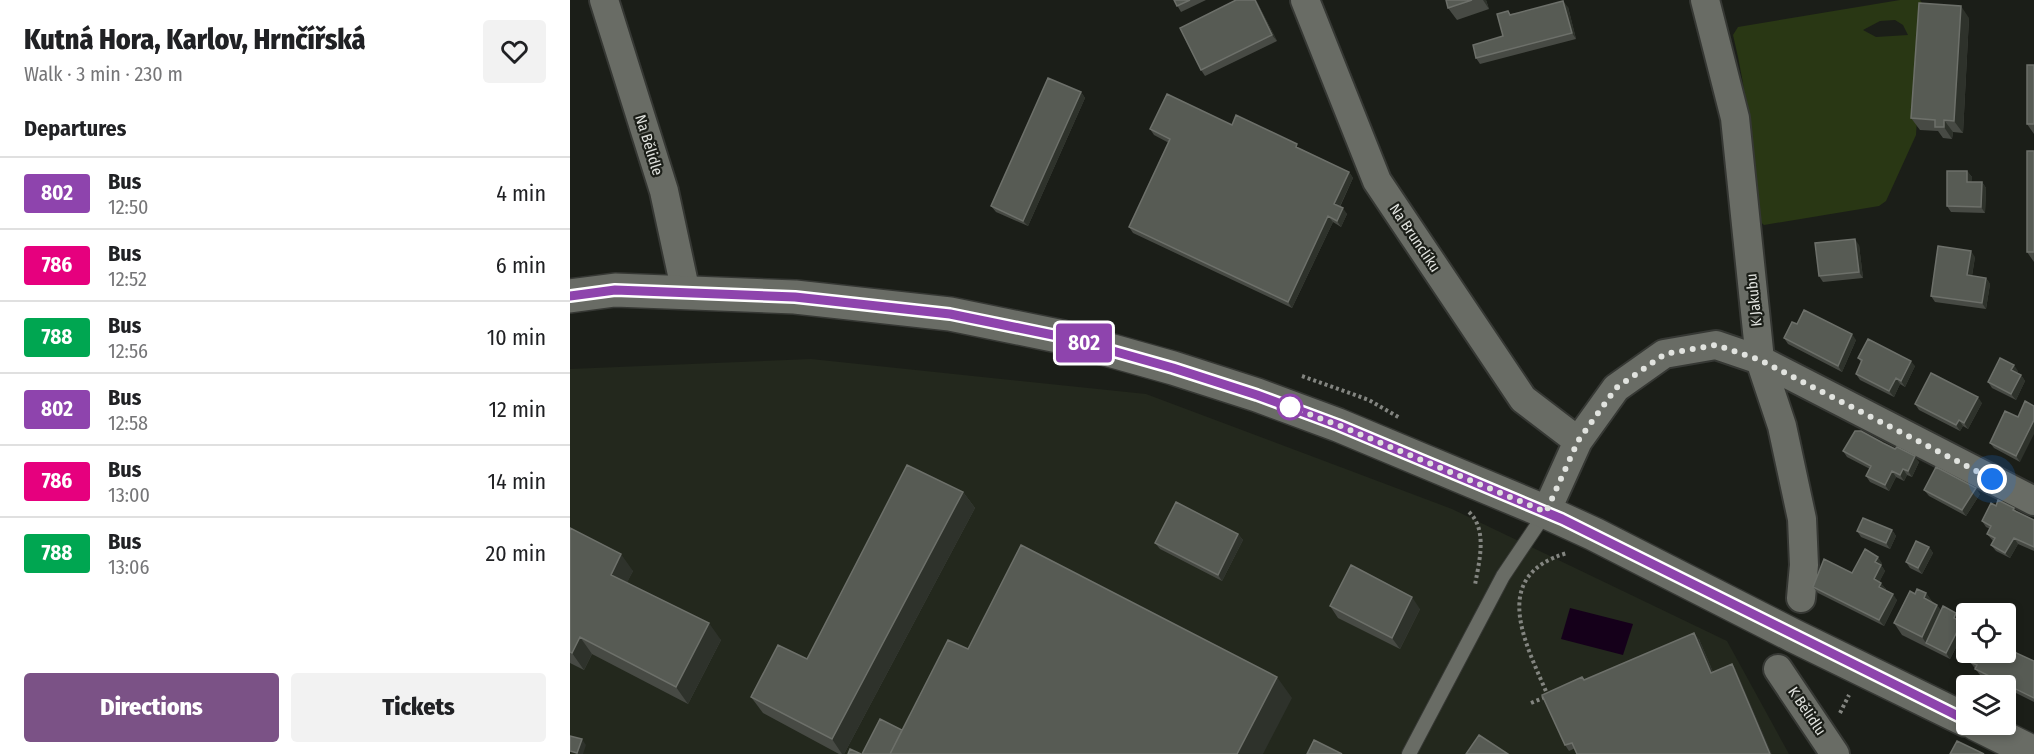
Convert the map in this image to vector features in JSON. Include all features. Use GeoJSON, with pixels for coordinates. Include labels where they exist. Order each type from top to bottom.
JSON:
{"type":"FeatureCollection","features":[{"type":"Feature","properties":{"kind":"main road"},"geometry":{"type":"LineString","coordinates":[[570,296],[615,290],[795,297],[950,314],[1063,337],[1118,351],[1257,395],[1338,425],[1546,512],[1956,715]]}},
{"type":"Feature","properties":{"kind":"main road"},"geometry":{"type":"LineString","coordinates":[[1998,735],[2034,753]]}},
{"type":"Feature","properties":{"kind":"street","name":"Na Bělidle"},"geometry":{"type":"LineString","coordinates":[[604,0],[664,191],[686,293]]}},
{"type":"Feature","properties":{"kind":"street","name":"Na Brunclíku"},"geometry":{"type":"LineString","coordinates":[[1305,0],[1377,181],[1523,399],[1578,441]]}},
{"type":"Feature","properties":{"kind":"street","name":"K Jakubu"},"geometry":{"type":"LineString","coordinates":[[1706,0],[1735,118],[1760,360],[1782,426],[1802,519],[1804,565],[1801,598]]}},
{"type":"Feature","properties":{"kind":"street"},"geometry":{"type":"LineString","coordinates":[[1546,512],[1578,441],[1616,388],[1665,354],[1716,345],[1760,360],[2034,501]]}},
{"type":"Feature","properties":{"kind":"street","name":"K Bělidlu"},"geometry":{"type":"LineString","coordinates":[[1778,669],[1835,754]]}},
{"type":"Feature","properties":{"kind":"lane"},"geometry":{"type":"LineString","coordinates":[[1409,754],[1503,576],[1546,512]]}},
{"type":"Feature","properties":{"kind":"path"},"geometry":{"type":"LineString","coordinates":[[1467,510],[1472,515],[1478,529],[1481,546],[1475,588]]}},
{"type":"Feature","properties":{"kind":"path"},"geometry":{"type":"LineString","coordinates":[[1531,703],[1548,696],[1523,639],[1519,619],[1519,604],[1523,587],[1530,574],[1542,562],[1571,552]]}},
{"type":"Feature","properties":{"kind":"path"},"geometry":{"type":"LineString","coordinates":[[1840,690],[1857,699]]}},
{"type":"Feature","properties":{"kind":"shaded area"},"geometry":{"type":"Polygon","coordinates":[[[811,359],[1146,394],[1452,509],[1727,641],[1789,754],[570,754],[570,369],[811,359]]]}},
{"type":"Feature","properties":{"kind":"shaded area"},"geometry":{"type":"Polygon","coordinates":[[[1570,608],[1633,624],[1623,655],[1561,639],[1570,608]]]}},
{"type":"Feature","properties":{"kind":"green space"},"geometry":{"type":"Polygon","coordinates":[[[1900,0],[1920,0],[1922,3],[1916,135],[1886,201],[1879,206],[1764,225],[1758,220],[1746,104],[1733,35],[1738,27],[1900,0]],[[1895,20],[1880,21],[1863,30],[1876,37],[1908,35],[1903,25],[1895,20]]]}},
{"type":"Feature","properties":{"kind":"building"},"geometry":{"type":"Polygon","coordinates":[[[1174,0],[1190,0],[1177,6],[1174,0]]]}},
{"type":"Feature","properties":{"kind":"building"},"geometry":{"type":"Polygon","coordinates":[[[1236,0],[1255,0],[1272,35],[1201,70],[1180,28],[1236,0]]]}},
{"type":"Feature","properties":{"kind":"building"},"geometry":{"type":"Polygon","coordinates":[[[1446,0],[1472,0],[1448,8],[1446,0]]]}},
{"type":"Feature","properties":{"kind":"building"},"geometry":{"type":"Polygon","coordinates":[[[1563,1],[1572,33],[1476,58],[1473,45],[1503,36],[1497,14],[1508,11],[1510,15],[1563,1]]]}},
{"type":"Feature","properties":{"kind":"building"},"geometry":{"type":"Polygon","coordinates":[[[1919,3],[1961,6],[1954,121],[1944,120],[1944,127],[1935,127],[1935,120],[1911,118],[1919,3]]]}},
{"type":"Feature","properties":{"kind":"building"},"geometry":{"type":"Polygon","coordinates":[[[2027,65],[2034,65],[2034,124],[2027,124],[2027,65]]]}},
{"type":"Feature","properties":{"kind":"building"},"geometry":{"type":"Polygon","coordinates":[[[1048,78],[1081,92],[1023,221],[991,206],[1048,78]]]}},
{"type":"Feature","properties":{"kind":"building"},"geometry":{"type":"Polygon","coordinates":[[[1167,94],[1232,125],[1236,115],[1349,172],[1334,204],[1343,208],[1337,221],[1328,216],[1288,302],[1129,227],[1170,139],[1150,129],[1167,94]]]}},
{"type":"Feature","properties":{"kind":"building"},"geometry":{"type":"Polygon","coordinates":[[[2027,151],[2034,151],[2034,252],[2027,252],[2027,151]]]}},
{"type":"Feature","properties":{"kind":"building"},"geometry":{"type":"Polygon","coordinates":[[[1947,171],[1967,171],[1967,182],[1982,182],[1981,207],[1947,206],[1947,171]]]}},
{"type":"Feature","properties":{"kind":"building"},"geometry":{"type":"Polygon","coordinates":[[[1855,239],[1859,272],[1819,276],[1815,243],[1855,239]]]}},
{"type":"Feature","properties":{"kind":"building"},"geometry":{"type":"Polygon","coordinates":[[[1938,246],[1971,251],[1967,275],[1986,278],[1982,303],[1931,296],[1938,246]]]}},
{"type":"Feature","properties":{"kind":"building"},"geometry":{"type":"Polygon","coordinates":[[[1804,310],[1852,334],[1838,366],[1784,338],[1792,322],[1797,324],[1804,310]]]}},
{"type":"Feature","properties":{"kind":"building"},"geometry":{"type":"Polygon","coordinates":[[[1868,339],[1911,361],[1901,381],[1896,378],[1889,391],[1856,374],[1862,360],[1858,358],[1868,339]]]}},
{"type":"Feature","properties":{"kind":"building"},"geometry":{"type":"Polygon","coordinates":[[[2000,358],[2014,365],[2011,370],[2021,375],[2011,394],[1988,382],[2000,358]]]}},
{"type":"Feature","properties":{"kind":"building"},"geometry":{"type":"Polygon","coordinates":[[[1931,373],[1978,397],[1964,423],[1959,420],[1956,425],[1915,404],[1931,373]]]}},
{"type":"Feature","properties":{"kind":"building"},"geometry":{"type":"Polygon","coordinates":[[[2025,401],[2034,406],[2034,420],[2016,456],[1990,443],[2005,411],[2018,417],[2025,401]]]}},
{"type":"Feature","properties":{"kind":"building"},"geometry":{"type":"Polygon","coordinates":[[[1855,431],[1861,431],[1895,449],[1897,447],[1915,456],[1908,471],[1903,469],[1900,475],[1892,471],[1885,485],[1866,476],[1871,466],[1843,451],[1855,431]]]}},
{"type":"Feature","properties":{"kind":"building"},"geometry":{"type":"Polygon","coordinates":[[[907,465],[963,492],[832,739],[751,697],[778,645],[807,659],[907,465]]]}},
{"type":"Feature","properties":{"kind":"building"},"geometry":{"type":"Polygon","coordinates":[[[1936,467],[1976,488],[1962,510],[1924,490],[1936,467]]]}},
{"type":"Feature","properties":{"kind":"building"},"geometry":{"type":"Polygon","coordinates":[[[1998,500],[2034,520],[2034,547],[2014,538],[2005,553],[1991,545],[1995,538],[1987,534],[1991,526],[1982,521],[1991,503],[1996,506],[1998,500]]]}},
{"type":"Feature","properties":{"kind":"building"},"geometry":{"type":"Polygon","coordinates":[[[1176,502],[1238,534],[1218,575],[1155,543],[1176,502]]]}},
{"type":"Feature","properties":{"kind":"building"},"geometry":{"type":"Polygon","coordinates":[[[1863,518],[1892,530],[1886,543],[1857,531],[1863,518]]]}},
{"type":"Feature","properties":{"kind":"building"},"geometry":{"type":"Polygon","coordinates":[[[570,528],[621,554],[611,575],[709,623],[676,687],[580,637],[572,653],[570,652],[570,528]]]}},
{"type":"Feature","properties":{"kind":"building"},"geometry":{"type":"Polygon","coordinates":[[[1916,541],[1929,547],[1918,568],[1906,562],[1916,541]]]}},
{"type":"Feature","properties":{"kind":"building"},"geometry":{"type":"Polygon","coordinates":[[[1021,545],[1277,677],[1237,754],[890,754],[948,640],[968,649],[1021,545]]]}},
{"type":"Feature","properties":{"kind":"building"},"geometry":{"type":"Polygon","coordinates":[[[1865,549],[1878,557],[1875,562],[1881,565],[1874,579],[1881,583],[1879,587],[1893,594],[1879,620],[1813,587],[1824,559],[1852,573],[1865,549]]]}},
{"type":"Feature","properties":{"kind":"building"},"geometry":{"type":"Polygon","coordinates":[[[1351,565],[1412,597],[1392,638],[1330,606],[1351,565]]]}},
{"type":"Feature","properties":{"kind":"building"},"geometry":{"type":"Polygon","coordinates":[[[1917,589],[1926,593],[1924,598],[1937,605],[1922,637],[1894,623],[1910,591],[1915,594],[1917,589]]]}},
{"type":"Feature","properties":{"kind":"building"},"geometry":{"type":"Polygon","coordinates":[[[1943,606],[1956,613],[1954,618],[1956,619],[1956,634],[1946,653],[1926,643],[1943,606]]]}},
{"type":"Feature","properties":{"kind":"building"},"geometry":{"type":"Polygon","coordinates":[[[1694,633],[1711,673],[1732,664],[1770,754],[1577,754],[1572,743],[1565,745],[1542,695],[1582,677],[1584,680],[1694,633]]]}},
{"type":"Feature","properties":{"kind":"building"},"geometry":{"type":"Polygon","coordinates":[[[2016,653],[2034,661],[2034,698],[2016,689],[2016,675],[1987,675],[1975,669],[1977,665],[1972,663],[2016,663],[2016,653]]]}},
{"type":"Feature","properties":{"kind":"building"},"geometry":{"type":"Polygon","coordinates":[[[880,719],[902,730],[890,754],[862,754],[880,719]]]}},
{"type":"Feature","properties":{"kind":"building"},"geometry":{"type":"Polygon","coordinates":[[[1479,735],[1508,754],[1466,754],[1479,735]]]}},
{"type":"Feature","properties":{"kind":"building"},"geometry":{"type":"Polygon","coordinates":[[[570,736],[582,739],[577,753],[570,751],[570,736]]]}},
{"type":"Feature","properties":{"kind":"building"},"geometry":{"type":"Polygon","coordinates":[[[1314,740],[1342,754],[1307,754],[1314,740]]]}},
{"type":"Feature","properties":{"kind":"building"},"geometry":{"type":"Polygon","coordinates":[[[1957,741],[1984,754],[1950,754],[1957,741]]]}},
{"type":"Feature","properties":{"kind":"building"},"geometry":{"type":"Polygon","coordinates":[[[850,749],[861,754],[848,754],[850,749]]]}},
{"type":"Feature","properties":{"kind":"bus line","name":"802"},"geometry":{"type":"LineString","coordinates":[[570,296],[615,290],[827,300],[950,314],[1063,337],[1118,351],[1257,395],[1338,425],[1562,519],[1956,715]]}},
{"type":"Feature","properties":{"kind":"route"},"geometry":{"type":"LineString","coordinates":[[1290,407],[1546,512],[1578,441],[1616,388],[1665,354],[1716,345],[1760,360],[1992,479]]}}]}
